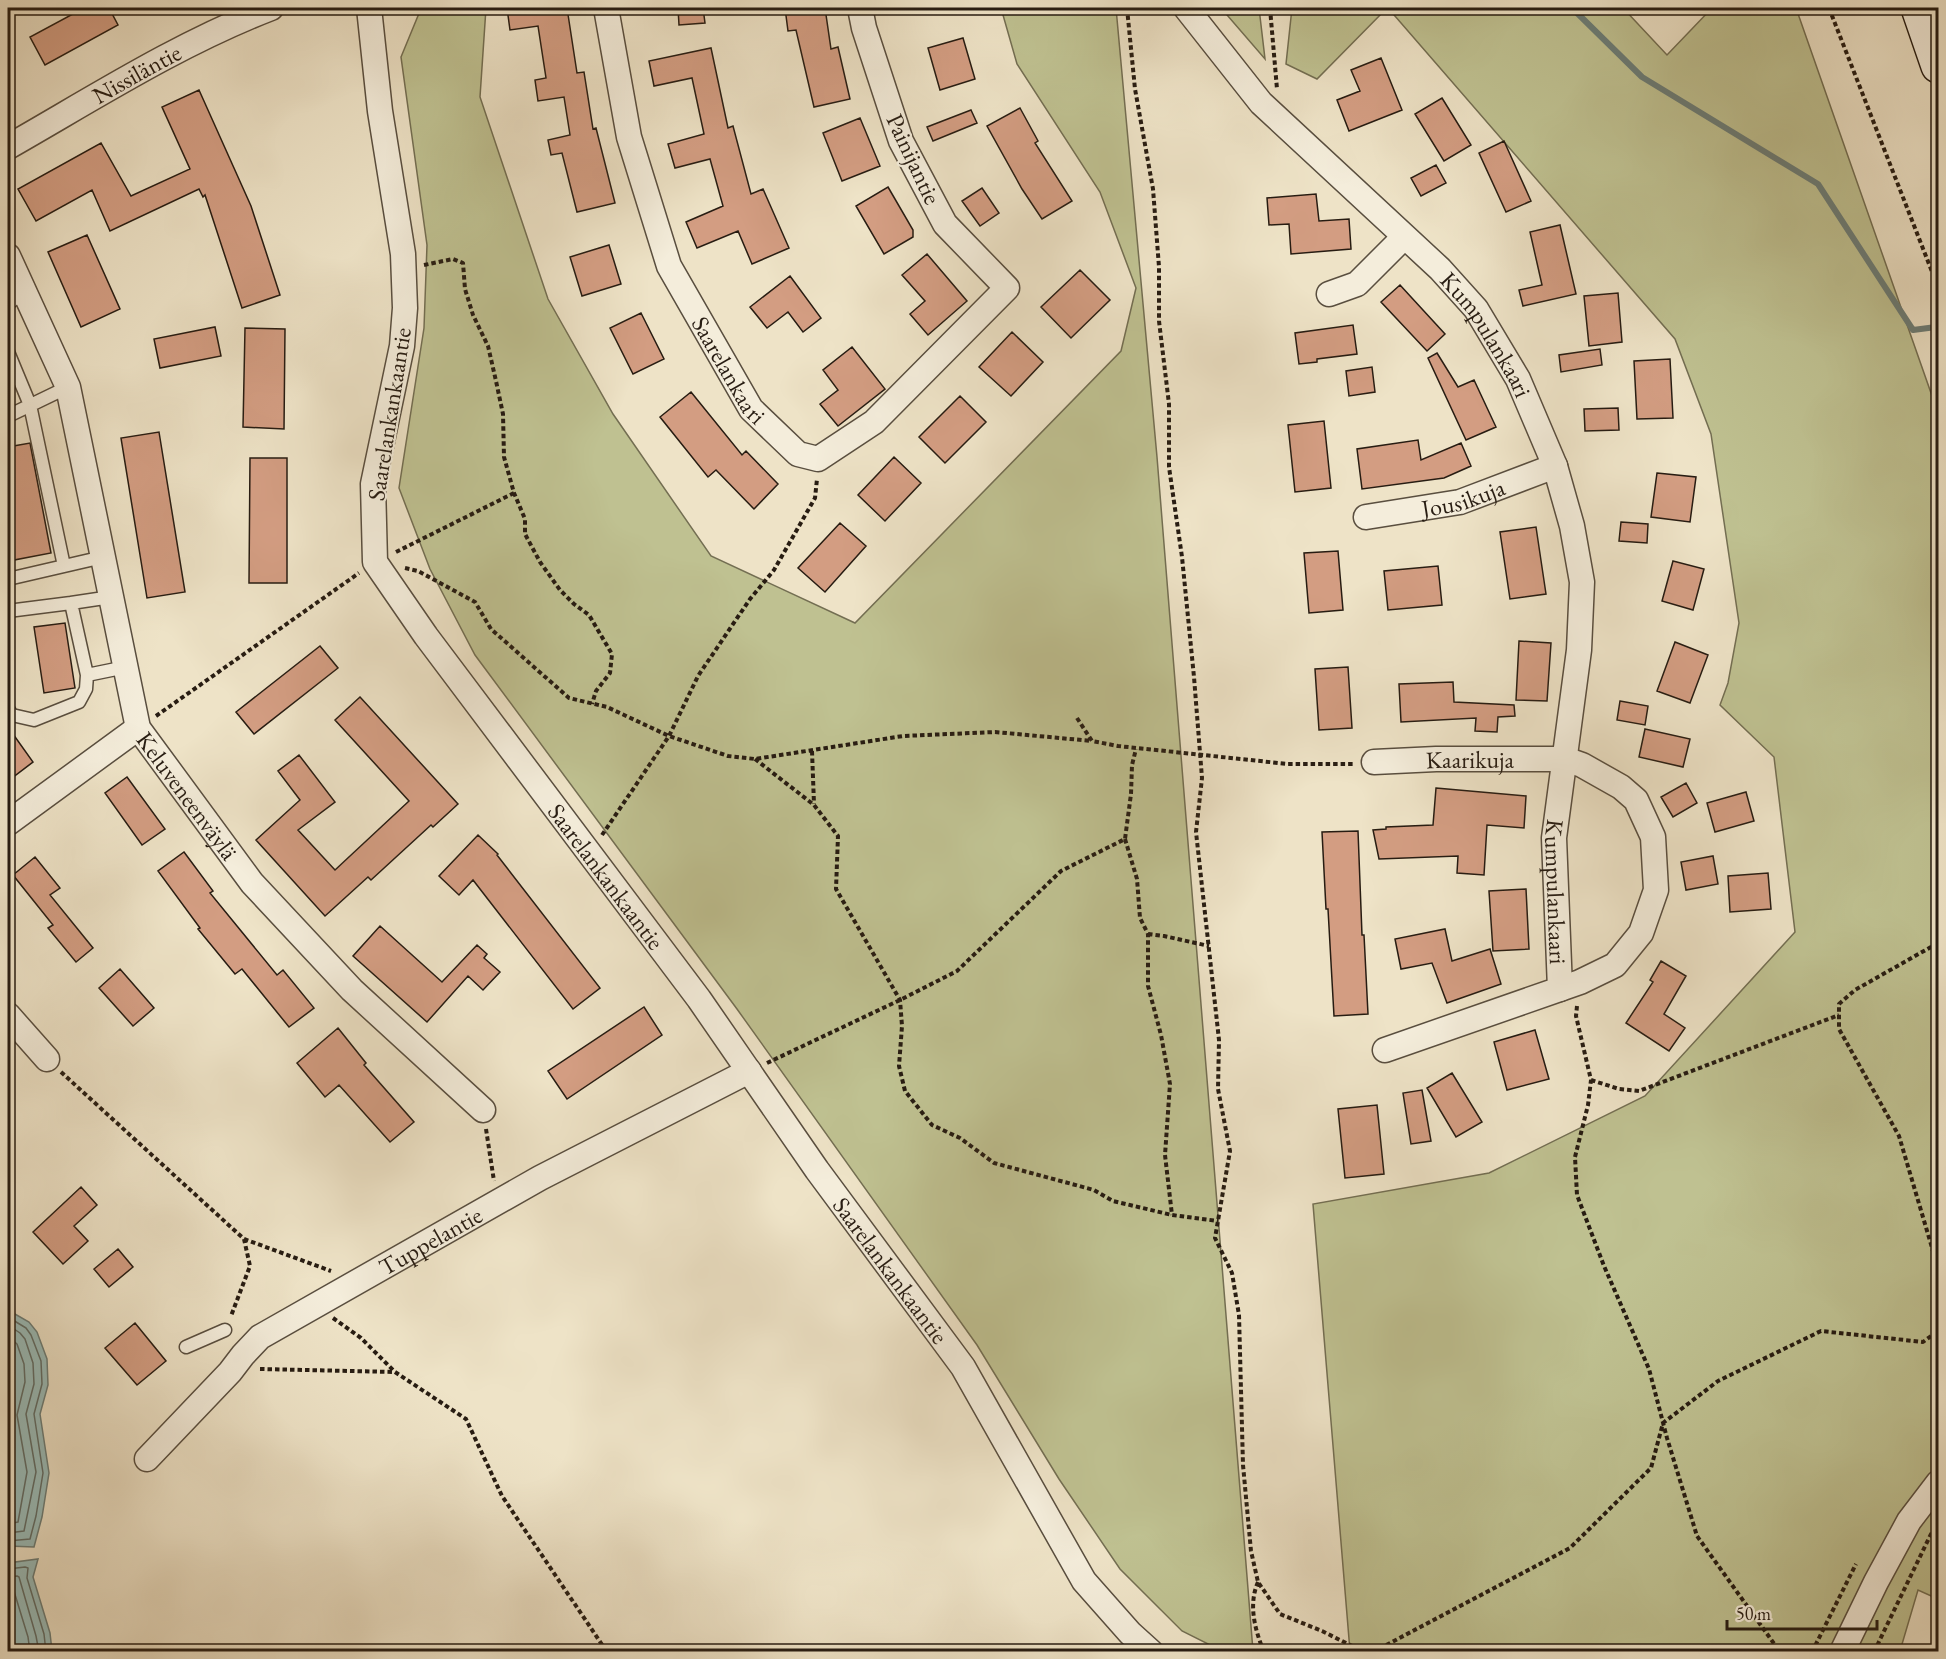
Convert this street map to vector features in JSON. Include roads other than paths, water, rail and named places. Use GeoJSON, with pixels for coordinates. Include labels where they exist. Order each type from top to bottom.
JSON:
{"type":"FeatureCollection","features":[{"type":"Feature","properties":{"kind":"street","name":"Nissiläntie"},"geometry":{"type":"LineString","coordinates":[[8,147],[179,49],[231,23],[271,8]]}},
{"type":"Feature","properties":{"kind":"street","name":"Saarelankankaantie"},"geometry":{"type":"LineString","coordinates":[[369,8],[380,111],[403,254],[405,308],[402,346],[373,484],[375,562],[426,636],[699,999],[817,1170],[963,1367],[1084,1581],[1150,1652]]}},
{"type":"Feature","properties":{"kind":"street","name":"Saarelankaari"},"geometry":{"type":"LineString","coordinates":[[606,8],[629,137],[669,266],[751,410],[798,454],[818,459],[874,422],[1007,288]]}},
{"type":"Feature","properties":{"kind":"street","name":"Painijantie"},"geometry":{"type":"LineString","coordinates":[[860,8],[864,28],[901,141],[945,224],[1007,288]]}},
{"type":"Feature","properties":{"kind":"street","name":"Kumpulankaari"},"geometry":{"type":"LineString","coordinates":[[1186,8],[1261,103],[1440,269],[1476,309],[1518,379],[1555,466],[1572,526],[1582,582],[1579,650],[1554,838],[1570,986]]}},
{"type":"Feature","properties":{"kind":"street"},"geometry":{"type":"LineString","coordinates":[[1918,8],[1938,66]]}},
{"type":"Feature","properties":{"kind":"street"},"geometry":{"type":"LineString","coordinates":[[1329,294],[1357,284],[1404,237]]}},
{"type":"Feature","properties":{"kind":"street","name":"Keluveneenväylä"},"geometry":{"type":"LineString","coordinates":[[8,256],[16,298],[68,387],[138,728],[252,883],[352,990],[483,1110]]}},
{"type":"Feature","properties":{"kind":"street","name":"Jousikuja"},"geometry":{"type":"LineString","coordinates":[[1366,516],[1460,502],[1555,466]]}},
{"type":"Feature","properties":{"kind":"street"},"geometry":{"type":"LineString","coordinates":[[8,823],[138,728]]}},
{"type":"Feature","properties":{"kind":"street","name":"Kaarikuja"},"geometry":{"type":"LineString","coordinates":[[1374,762],[1436,759],[1565,759]]}},
{"type":"Feature","properties":{"kind":"street","name":"Kumpulankaari"},"geometry":{"type":"LineString","coordinates":[[1385,1050],[1570,986],[1615,965],[1641,933],[1656,891],[1653,837],[1636,800],[1621,787],[1582,765],[1565,759]]}},
{"type":"Feature","properties":{"kind":"street"},"geometry":{"type":"LineString","coordinates":[[8,1015],[47,1059]]}},
{"type":"Feature","properties":{"kind":"street","name":"Tuppelantie"},"geometry":{"type":"LineString","coordinates":[[147,1459],[260,1337],[314,1304],[498,1202],[749,1071]]}},
{"type":"Feature","properties":{"kind":"street"},"geometry":{"type":"LineString","coordinates":[[1842,1652],[1876,1582],[1910,1521],[1938,1483]]}},
{"type":"Feature","properties":{"kind":"lane"},"geometry":{"type":"LineString","coordinates":[[8,352],[30,405],[64,566]]}},
{"type":"Feature","properties":{"kind":"lane"},"geometry":{"type":"LineString","coordinates":[[8,416],[68,387]]}},
{"type":"Feature","properties":{"kind":"lane"},"geometry":{"type":"LineString","coordinates":[[8,579],[103,557]]}},
{"type":"Feature","properties":{"kind":"lane"},"geometry":{"type":"LineString","coordinates":[[8,611],[111,597]]}},
{"type":"Feature","properties":{"kind":"lane"},"geometry":{"type":"LineString","coordinates":[[8,709],[12,715],[34,720],[79,702],[86,689],[87,675],[71,603]]}},
{"type":"Feature","properties":{"kind":"lane"},"geometry":{"type":"LineString","coordinates":[[87,675],[126,667]]}},
{"type":"Feature","properties":{"kind":"lane"},"geometry":{"type":"LineString","coordinates":[[186,1347],[225,1330]]}},
{"type":"Feature","properties":{"kind":"water"},"geometry":{"type":"Polygon","coordinates":[[[8,1310],[29,1322],[37,1332],[47,1359],[48,1385],[40,1414],[49,1473],[42,1517],[34,1547],[8,1546],[8,1310]]]}},
{"type":"Feature","properties":{"kind":"water"},"geometry":{"type":"Polygon","coordinates":[[[38,1559],[33,1577],[50,1633],[52,1651],[8,1651],[8,1563],[38,1559]]]}},
{"type":"Feature","properties":{"kind":"waterway"},"geometry":{"type":"LineString","coordinates":[[1572,8],[1642,77],[1818,184],[1913,330],[1936,327]]}}]}
